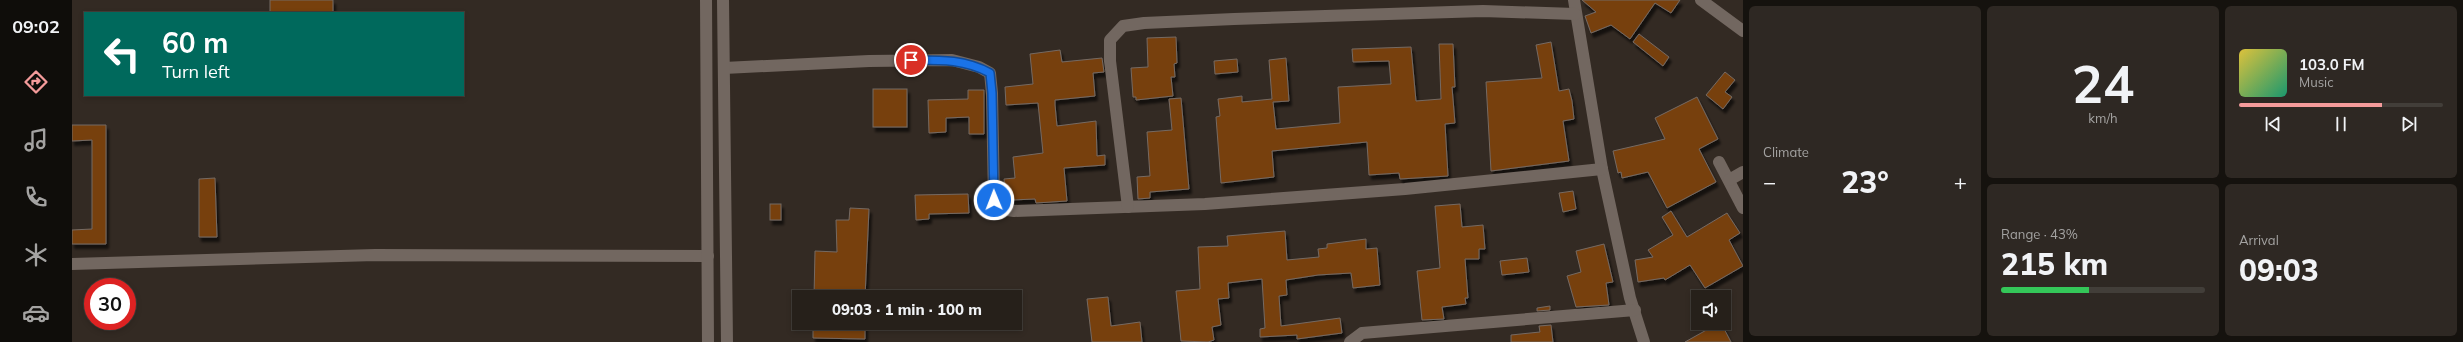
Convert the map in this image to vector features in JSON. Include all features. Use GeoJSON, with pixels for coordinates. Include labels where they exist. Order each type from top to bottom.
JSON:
{"type":"FeatureCollection","features":[{"type":"Feature","properties":{"kind":"street"},"geometry":{"type":"LineString","coordinates":[[706,0],[708,342]]}},
{"type":"Feature","properties":{"kind":"street"},"geometry":{"type":"LineString","coordinates":[[723,0],[727,342]]}},
{"type":"Feature","properties":{"kind":"street"},"geometry":{"type":"LineString","coordinates":[[1574,0],[1575,14],[1602,168],[1630,298],[1644,342]]}},
{"type":"Feature","properties":{"kind":"street"},"geometry":{"type":"LineString","coordinates":[[1701,0],[1743,31]]}},
{"type":"Feature","properties":{"kind":"street"},"geometry":{"type":"LineString","coordinates":[[1128,207],[1110,61],[1110,40],[1123,26],[1144,23],[1219,19],[1483,11],[1575,14]]}},
{"type":"Feature","properties":{"kind":"street"},"geometry":{"type":"LineString","coordinates":[[724,68],[869,60],[952,60],[979,67],[990,73],[992,93],[994,200],[1001,209],[1014,211],[1128,207],[1404,189],[1602,168]]}},
{"type":"Feature","properties":{"kind":"street"},"geometry":{"type":"LineString","coordinates":[[1720,162],[1743,208]]}},
{"type":"Feature","properties":{"kind":"street"},"geometry":{"type":"LineString","coordinates":[[1729,180],[1743,172]]}},
{"type":"Feature","properties":{"kind":"street"},"geometry":{"type":"LineString","coordinates":[[72,264],[375,255],[708,256]]}},
{"type":"Feature","properties":{"kind":"street"},"geometry":{"type":"LineString","coordinates":[[1350,342],[1362,333],[1635,310]]}},
{"type":"Feature","properties":{"kind":"building"},"geometry":{"type":"Polygon","coordinates":[[[270,0],[333,0],[333,12],[270,12],[270,0]]]}},
{"type":"Feature","properties":{"kind":"building"},"geometry":{"type":"Polygon","coordinates":[[[1582,0],[1680,0],[1671,13],[1655,3],[1630,39],[1611,25],[1591,33],[1585,16],[1596,12],[1582,0]]]}},
{"type":"Feature","properties":{"kind":"building"},"geometry":{"type":"Polygon","coordinates":[[[1639,34],[1669,57],[1663,66],[1633,42],[1639,34]]]}},
{"type":"Feature","properties":{"kind":"building"},"geometry":{"type":"Polygon","coordinates":[[[1176,37],[1177,63],[1174,64],[1175,77],[1171,77],[1173,96],[1136,100],[1136,97],[1133,97],[1131,68],[1148,67],[1147,38],[1176,37]]]}},
{"type":"Feature","properties":{"kind":"building"},"geometry":{"type":"Polygon","coordinates":[[[1551,42],[1559,91],[1569,89],[1572,101],[1574,119],[1563,121],[1569,161],[1491,171],[1486,82],[1542,78],[1536,45],[1551,42]]]}},
{"type":"Feature","properties":{"kind":"building"},"geometry":{"type":"Polygon","coordinates":[[[1439,44],[1453,44],[1455,87],[1452,87],[1455,123],[1445,124],[1448,176],[1400,179],[1399,173],[1369,175],[1367,142],[1272,151],[1274,177],[1221,183],[1216,117],[1220,116],[1218,99],[1242,96],[1242,102],[1272,99],[1269,60],[1286,58],[1289,101],[1273,102],[1276,129],[1340,123],[1338,87],[1391,84],[1389,61],[1353,62],[1352,49],[1411,47],[1416,101],[1441,99],[1439,44]]]}},
{"type":"Feature","properties":{"kind":"building"},"geometry":{"type":"Polygon","coordinates":[[[1060,50],[1062,62],[1102,58],[1104,72],[1093,73],[1095,96],[1055,100],[1055,105],[1057,126],[1096,121],[1097,156],[1105,155],[1105,165],[1064,168],[1067,201],[1036,203],[1035,199],[1011,200],[1011,194],[1005,195],[1004,179],[1015,178],[1013,157],[1043,153],[1038,103],[1006,105],[1005,87],[1033,84],[1030,54],[1060,50]]]}},
{"type":"Feature","properties":{"kind":"building"},"geometry":{"type":"Polygon","coordinates":[[[1237,59],[1238,72],[1215,74],[1214,61],[1237,59]]]}},
{"type":"Feature","properties":{"kind":"building"},"geometry":{"type":"Polygon","coordinates":[[[1725,72],[1735,80],[1725,92],[1732,97],[1723,109],[1706,95],[1725,72]]]}},
{"type":"Feature","properties":{"kind":"building"},"geometry":{"type":"Polygon","coordinates":[[[873,89],[907,89],[907,127],[873,127],[873,89]]]}},
{"type":"Feature","properties":{"kind":"building"},"geometry":{"type":"Polygon","coordinates":[[[968,90],[984,90],[984,134],[969,134],[969,117],[946,118],[946,132],[929,133],[928,100],[968,99],[968,90]]]}},
{"type":"Feature","properties":{"kind":"building"},"geometry":{"type":"Polygon","coordinates":[[[1697,97],[1718,139],[1699,149],[1716,182],[1667,208],[1648,172],[1622,178],[1621,172],[1618,173],[1613,151],[1665,139],[1655,118],[1697,97]]]}},
{"type":"Feature","properties":{"kind":"building"},"geometry":{"type":"Polygon","coordinates":[[[1181,98],[1189,189],[1150,192],[1150,198],[1138,199],[1137,177],[1150,176],[1147,132],[1172,130],[1169,99],[1181,98]]]}},
{"type":"Feature","properties":{"kind":"building"},"geometry":{"type":"Polygon","coordinates":[[[72,125],[106,125],[106,244],[72,244],[72,230],[92,229],[92,140],[72,141],[72,125]]]}},
{"type":"Feature","properties":{"kind":"building"},"geometry":{"type":"Polygon","coordinates":[[[215,178],[217,237],[199,237],[199,179],[215,178]]]}},
{"type":"Feature","properties":{"kind":"building"},"geometry":{"type":"Polygon","coordinates":[[[1573,191],[1576,209],[1563,212],[1559,193],[1573,191]]]}},
{"type":"Feature","properties":{"kind":"building"},"geometry":{"type":"Polygon","coordinates":[[[968,194],[969,213],[929,214],[929,219],[916,220],[915,195],[968,194]]]}},
{"type":"Feature","properties":{"kind":"building"},"geometry":{"type":"Polygon","coordinates":[[[770,204],[781,204],[781,220],[770,220],[770,204]]]}},
{"type":"Feature","properties":{"kind":"building"},"geometry":{"type":"Polygon","coordinates":[[[1460,204],[1462,227],[1483,225],[1485,249],[1479,249],[1479,259],[1465,259],[1468,298],[1465,298],[1466,304],[1442,307],[1444,319],[1422,320],[1417,271],[1440,268],[1435,206],[1460,204]]]}},
{"type":"Feature","properties":{"kind":"building"},"geometry":{"type":"Polygon","coordinates":[[[850,208],[869,209],[865,290],[814,290],[815,251],[837,252],[836,220],[849,220],[850,208]]]}},
{"type":"Feature","properties":{"kind":"building"},"geometry":{"type":"Polygon","coordinates":[[[1671,211],[1687,237],[1727,213],[1740,233],[1729,240],[1743,266],[1705,288],[1690,265],[1665,280],[1664,278],[1638,282],[1635,260],[1653,257],[1648,250],[1673,235],[1662,217],[1671,211]]]}},
{"type":"Feature","properties":{"kind":"building"},"geometry":{"type":"Polygon","coordinates":[[[1285,231],[1287,260],[1319,257],[1318,249],[1327,248],[1327,244],[1366,239],[1366,249],[1377,248],[1380,285],[1353,288],[1351,273],[1318,275],[1286,280],[1287,295],[1279,296],[1281,326],[1340,318],[1342,333],[1297,339],[1297,335],[1260,337],[1260,329],[1265,328],[1262,279],[1228,283],[1229,298],[1218,299],[1221,325],[1212,327],[1214,340],[1208,342],[1181,341],[1176,291],[1200,289],[1198,247],[1228,246],[1227,236],[1285,231]]]}},
{"type":"Feature","properties":{"kind":"building"},"geometry":{"type":"Polygon","coordinates":[[[1604,244],[1613,282],[1606,283],[1609,305],[1576,307],[1567,276],[1581,272],[1576,251],[1604,244]]]}},
{"type":"Feature","properties":{"kind":"building"},"geometry":{"type":"Polygon","coordinates":[[[1527,258],[1529,272],[1502,275],[1500,261],[1527,258]]]}},
{"type":"Feature","properties":{"kind":"building"},"geometry":{"type":"Polygon","coordinates":[[[1108,297],[1111,326],[1140,322],[1142,342],[1092,342],[1087,299],[1108,297]]]}},
{"type":"Feature","properties":{"kind":"building"},"geometry":{"type":"Polygon","coordinates":[[[1550,306],[1550,310],[1537,311],[1537,308],[1550,306]]]}},
{"type":"Feature","properties":{"kind":"building"},"geometry":{"type":"Polygon","coordinates":[[[1551,325],[1553,342],[1511,342],[1511,335],[1540,332],[1539,326],[1551,325]]]}},
{"type":"Feature","properties":{"kind":"building"},"geometry":{"type":"Polygon","coordinates":[[[813,330],[865,330],[865,339],[813,338],[813,330]]]}},
{"type":"Feature","properties":{"kind":"building"},"geometry":{"type":"Polygon","coordinates":[[[1706,330],[1725,330],[1731,342],[1685,342],[1706,330]]]}},
{"type":"Feature","properties":{"kind":"route"},"geometry":{"type":"LineString","coordinates":[[911,60],[952,60],[979,67],[990,73],[992,93],[994,200]]}}]}
